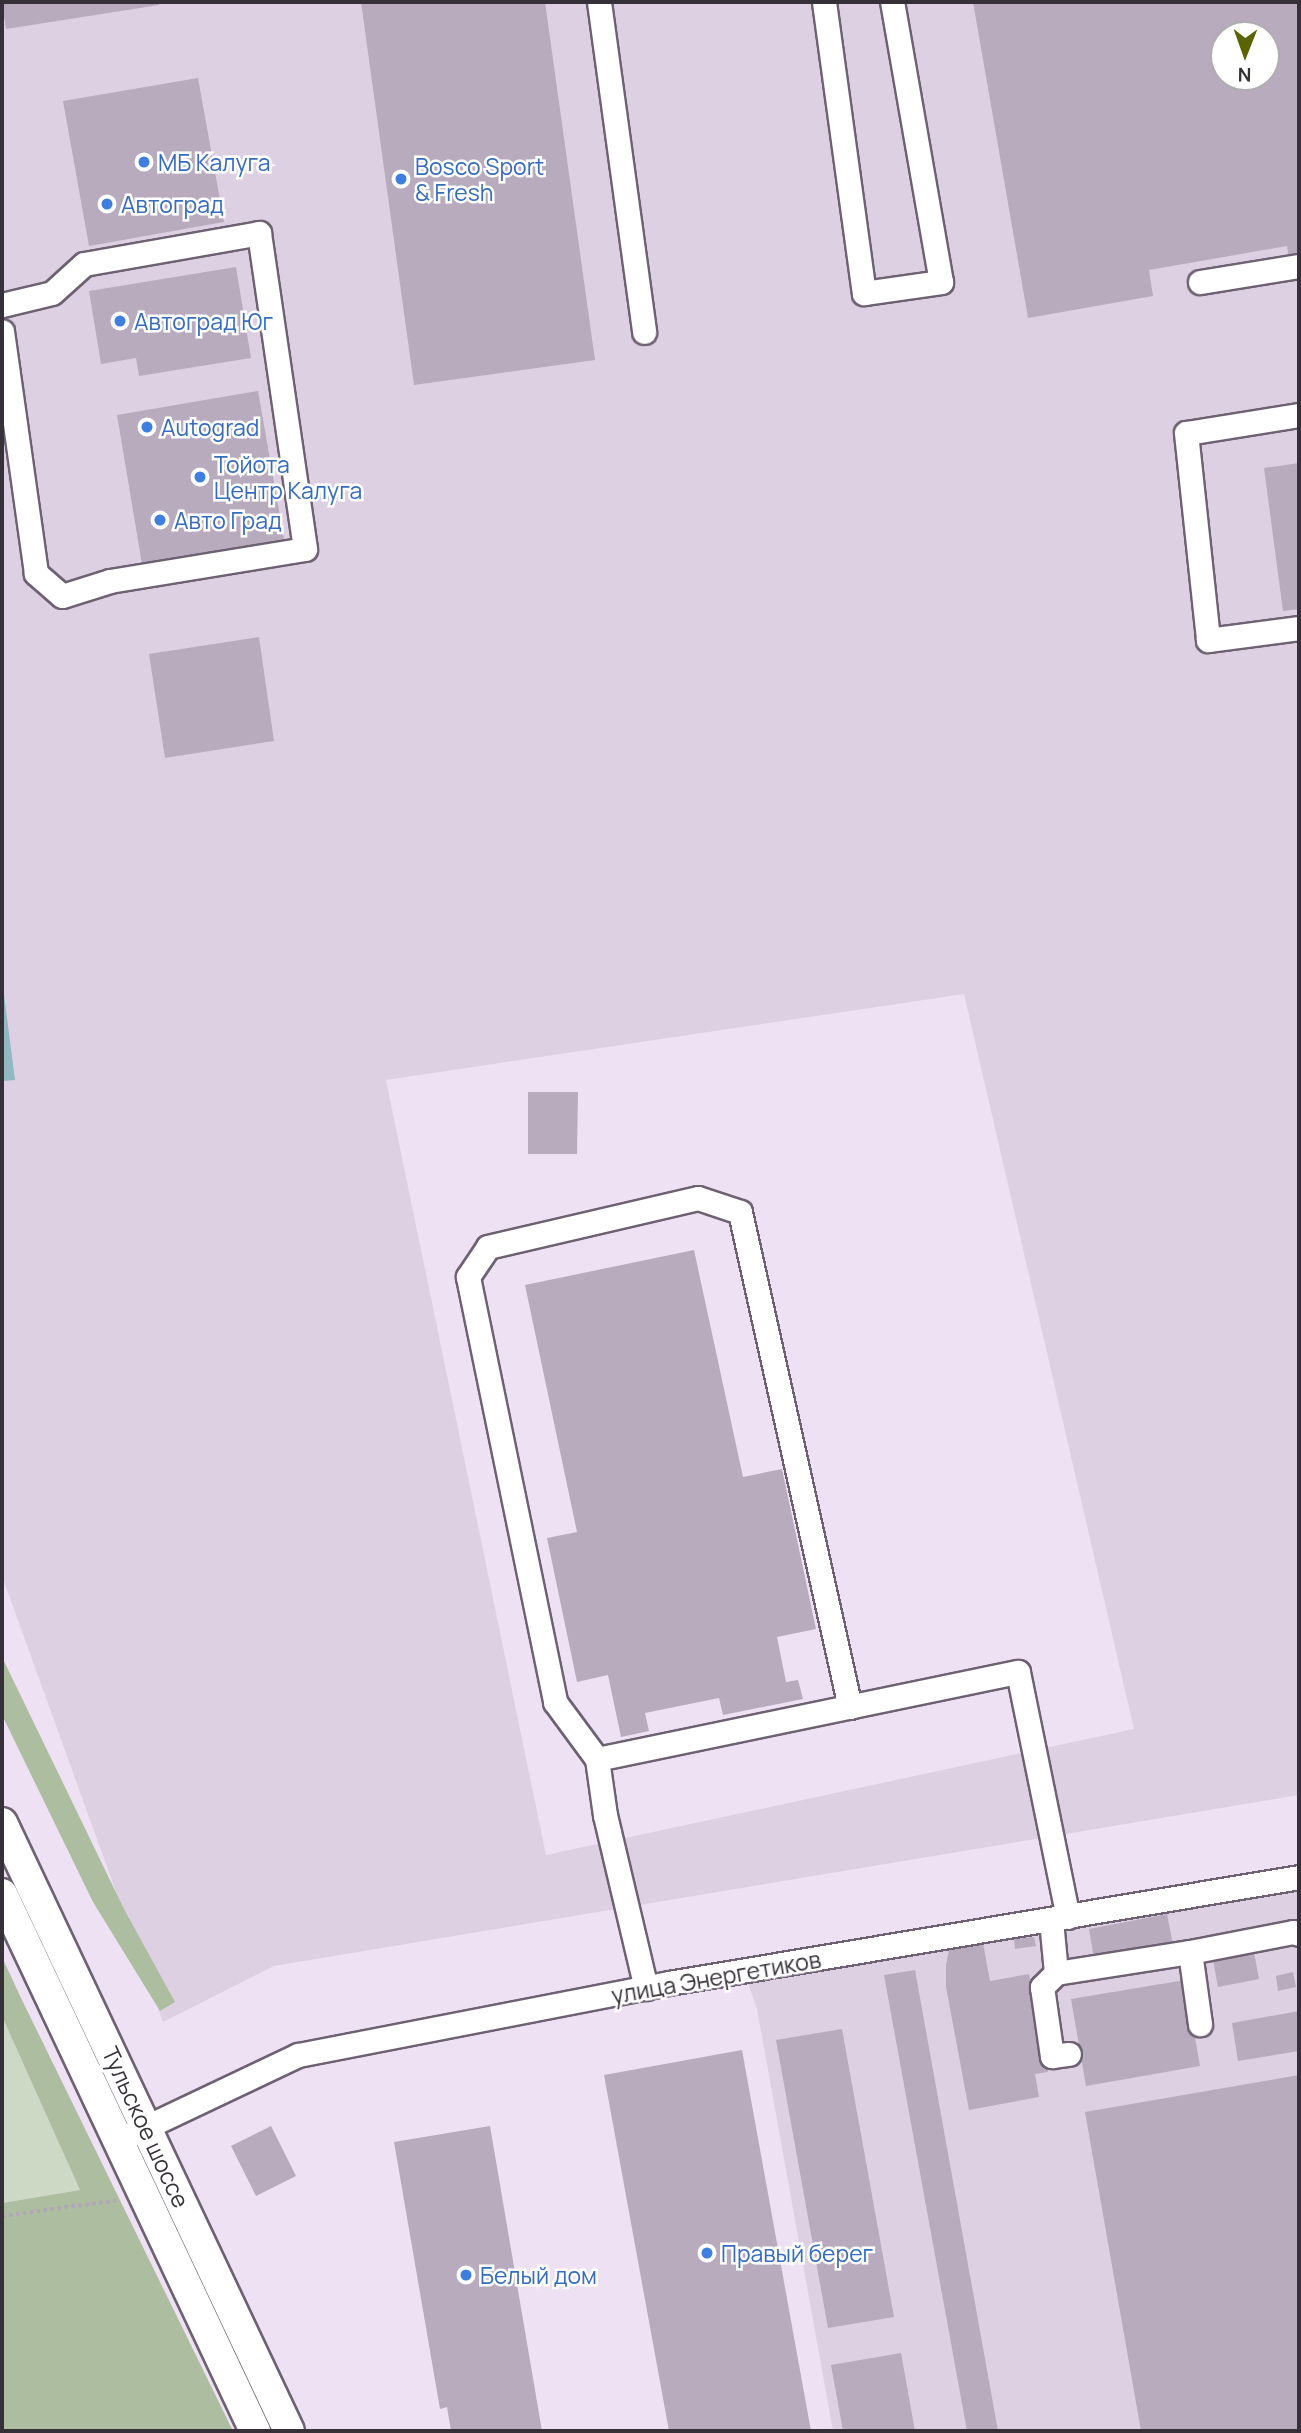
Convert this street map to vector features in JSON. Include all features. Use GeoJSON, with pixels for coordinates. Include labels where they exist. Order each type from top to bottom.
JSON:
{"type":"FeatureCollection","features":[{"type":"Feature","properties":{"kind":"main road","name":"Тульское шоссе"},"geometry":{"type":"LineString","coordinates":[[2,1823],[289,2431]]}},
{"type":"Feature","properties":{"kind":"main road","name":"Тульское шоссе"},"geometry":{"type":"LineString","coordinates":[[2,1894],[255,2431]]}},
{"type":"Feature","properties":{"kind":"street"},"geometry":{"type":"LineString","coordinates":[[599,2],[645,331]]}},
{"type":"Feature","properties":{"kind":"street"},"geometry":{"type":"LineString","coordinates":[[824,2],[864,293],[941,282],[892,2]]}},
{"type":"Feature","properties":{"kind":"street"},"geometry":{"type":"LineString","coordinates":[[2,305],[52,293],[84,264],[259,233],[306,549],[110,581],[62,596],[36,573],[2,331]]}},
{"type":"Feature","properties":{"kind":"street"},"geometry":{"type":"LineString","coordinates":[[1200,282],[1299,266]]}},
{"type":"Feature","properties":{"kind":"street"},"geometry":{"type":"LineString","coordinates":[[1299,415],[1186,433],[1208,640],[1299,628]]}},
{"type":"Feature","properties":{"kind":"street"},"geometry":{"type":"LineString","coordinates":[[646,1988],[605,1815],[597,1759],[555,1702],[468,1277],[488,1247],[698,1198],[740,1212],[850,1707]]}},
{"type":"Feature","properties":{"kind":"street"},"geometry":{"type":"LineString","coordinates":[[597,1759],[1018,1672],[1060,1919],[1056,1973]]}},
{"type":"Feature","properties":{"kind":"street","name":"улица Энергетиков"},"geometry":{"type":"LineString","coordinates":[[119,2140],[298,2055],[646,1988],[1299,1877]]}},
{"type":"Feature","properties":{"kind":"street"},"geometry":{"type":"LineString","coordinates":[[1069,2054],[1052,2056],[1042,1987],[1056,1973],[1293,1932],[1299,1934]]}},
{"type":"Feature","properties":{"kind":"street"},"geometry":{"type":"LineString","coordinates":[[1189,1952],[1200,2024]]}},
{"type":"Feature","properties":{"kind":"path"},"geometry":{"type":"LineString","coordinates":[[2,2216],[145,2196]]}},
{"type":"Feature","properties":{"kind":"shaded area"},"geometry":{"type":"Polygon","coordinates":[[[2,2],[1299,2],[1299,1795],[274,1966],[163,2022],[2,1576],[2,2]],[[964,994],[386,1080],[546,1855],[1134,1729],[964,994]]]}},
{"type":"Feature","properties":{"kind":"shaded area"},"geometry":{"type":"Polygon","coordinates":[[[2,979],[15,1080],[2,1081],[2,979]]]}},
{"type":"Feature","properties":{"kind":"shaded area"},"geometry":{"type":"Polygon","coordinates":[[[2,1657],[124,1909],[175,2002],[160,2011],[93,1902],[2,1715],[2,1657]]]}},
{"type":"Feature","properties":{"kind":"shaded area"},"geometry":{"type":"Polygon","coordinates":[[[1299,1880],[1299,2431],[833,2431],[757,2009],[748,1983],[1299,1880]]]}},
{"type":"Feature","properties":{"kind":"shaded area"},"geometry":{"type":"Polygon","coordinates":[[[2,1957],[233,2431],[2,2431],[2,2203],[80,2190],[2,2016],[2,1957]]]}},
{"type":"Feature","properties":{"kind":"shaded area"},"geometry":{"type":"Polygon","coordinates":[[[2,2016],[25,2066],[80,2190],[2,2203],[2,2016]]]}},
{"type":"Feature","properties":{"kind":"building"},"geometry":{"type":"Polygon","coordinates":[[[2,2],[159,2],[159,5],[6,29],[2,2]]]}},
{"type":"Feature","properties":{"kind":"building"},"geometry":{"type":"Polygon","coordinates":[[[361,2],[545,2],[595,360],[414,385],[361,2]]]}},
{"type":"Feature","properties":{"kind":"building"},"geometry":{"type":"Polygon","coordinates":[[[973,2],[1299,2],[1299,256],[1289,258],[1287,246],[1149,270],[1153,296],[1028,318],[973,2]]]}},
{"type":"Feature","properties":{"kind":"building","name":"МБ Калуга"},"geometry":{"type":"Polygon","coordinates":[[[198,78],[224,222],[89,246],[63,101],[198,78]]]}},
{"type":"Feature","properties":{"kind":"building"},"geometry":{"type":"Polygon","coordinates":[[[236,267],[251,358],[139,376],[136,358],[101,364],[89,291],[236,267]]]}},
{"type":"Feature","properties":{"kind":"building","name":"Тойота Центр Калуга"},"geometry":{"type":"Polygon","coordinates":[[[258,391],[284,539],[142,564],[117,415],[258,391]]]}},
{"type":"Feature","properties":{"kind":"building"},"geometry":{"type":"Polygon","coordinates":[[[1299,463],[1299,609],[1283,611],[1264,468],[1299,463]]]}},
{"type":"Feature","properties":{"kind":"building"},"geometry":{"type":"Polygon","coordinates":[[[259,637],[274,741],[165,758],[149,654],[259,637]]]}},
{"type":"Feature","properties":{"kind":"building"},"geometry":{"type":"Polygon","coordinates":[[[528,1092],[578,1092],[577,1154],[528,1154],[528,1092]]]}},
{"type":"Feature","properties":{"kind":"building"},"geometry":{"type":"Polygon","coordinates":[[[694,1250],[743,1477],[782,1469],[816,1629],[777,1637],[786,1682],[798,1680],[803,1699],[723,1715],[719,1698],[645,1713],[649,1731],[621,1737],[608,1675],[577,1682],[547,1538],[577,1532],[525,1285],[694,1250]]]}},
{"type":"Feature","properties":{"kind":"building"},"geometry":{"type":"Polygon","coordinates":[[[1167,1914],[1173,1945],[1094,1959],[1089,1929],[1167,1914]]]}},
{"type":"Feature","properties":{"kind":"building"},"geometry":{"type":"Polygon","coordinates":[[[1034,1937],[1036,1946],[1015,1949],[1014,1939],[1034,1937]]]}},
{"type":"Feature","properties":{"kind":"building"},"geometry":{"type":"Polygon","coordinates":[[[983,1943],[990,1981],[1029,1974],[1048,2072],[1035,2074],[1039,2097],[969,2110],[946,1987],[946,1965],[949,1950],[983,1943]]]}},
{"type":"Feature","properties":{"kind":"building"},"geometry":{"type":"Polygon","coordinates":[[[1254,1952],[1259,1979],[1218,1987],[1213,1960],[1254,1952]]]}},
{"type":"Feature","properties":{"kind":"building"},"geometry":{"type":"Polygon","coordinates":[[[915,1970],[998,2431],[967,2431],[884,1975],[915,1970]]]}},
{"type":"Feature","properties":{"kind":"building"},"geometry":{"type":"Polygon","coordinates":[[[1293,1972],[1296,1987],[1278,1991],[1276,1976],[1293,1972]]]}},
{"type":"Feature","properties":{"kind":"building"},"geometry":{"type":"Polygon","coordinates":[[[1185,1980],[1200,2066],[1086,2086],[1071,1999],[1185,1980]]]}},
{"type":"Feature","properties":{"kind":"building"},"geometry":{"type":"Polygon","coordinates":[[[1299,2011],[1299,2051],[1238,2061],[1232,2023],[1299,2011]]]}},
{"type":"Feature","properties":{"kind":"building"},"geometry":{"type":"Polygon","coordinates":[[[842,2029],[894,2317],[828,2328],[776,2040],[842,2029]]]}},
{"type":"Feature","properties":{"kind":"building","name":"Правый берег"},"geometry":{"type":"Polygon","coordinates":[[[742,2050],[811,2431],[669,2431],[604,2075],[742,2050]]]}},
{"type":"Feature","properties":{"kind":"building"},"geometry":{"type":"Polygon","coordinates":[[[1299,2075],[1299,2431],[1141,2431],[1085,2112],[1299,2075]]]}},
{"type":"Feature","properties":{"kind":"building"},"geometry":{"type":"Polygon","coordinates":[[[271,2126],[296,2176],[256,2196],[231,2146],[271,2126]]]}},
{"type":"Feature","properties":{"kind":"building","name":"Белый дом"},"geometry":{"type":"Polygon","coordinates":[[[490,2126],[542,2431],[451,2431],[447,2407],[440,2409],[394,2142],[490,2126]]]}},
{"type":"Feature","properties":{"kind":"building"},"geometry":{"type":"Polygon","coordinates":[[[901,2353],[915,2431],[843,2431],[831,2365],[901,2353]]]}},
{"type":"Feature","properties":{"kind":"place","name":"МБ Калуга"},"geometry":{"type":"Point","coordinates":[144,162]}},
{"type":"Feature","properties":{"kind":"place","name":"Bosco Sport & Fresh"},"geometry":{"type":"Point","coordinates":[401,179]}},
{"type":"Feature","properties":{"kind":"place","name":"Автоград"},"geometry":{"type":"Point","coordinates":[107,204]}},
{"type":"Feature","properties":{"kind":"place","name":"Автоград Юг"},"geometry":{"type":"Point","coordinates":[120,321]}},
{"type":"Feature","properties":{"kind":"place","name":"Autograd"},"geometry":{"type":"Point","coordinates":[147,427]}},
{"type":"Feature","properties":{"kind":"place","name":"Тойота Центр Калуга"},"geometry":{"type":"Point","coordinates":[200,477]}},
{"type":"Feature","properties":{"kind":"place","name":"Авто Град"},"geometry":{"type":"Point","coordinates":[160,520]}},
{"type":"Feature","properties":{"kind":"place","name":"Правый берег"},"geometry":{"type":"Point","coordinates":[707,2253]}},
{"type":"Feature","properties":{"kind":"place","name":"Белый дом"},"geometry":{"type":"Point","coordinates":[466,2275]}}]}
